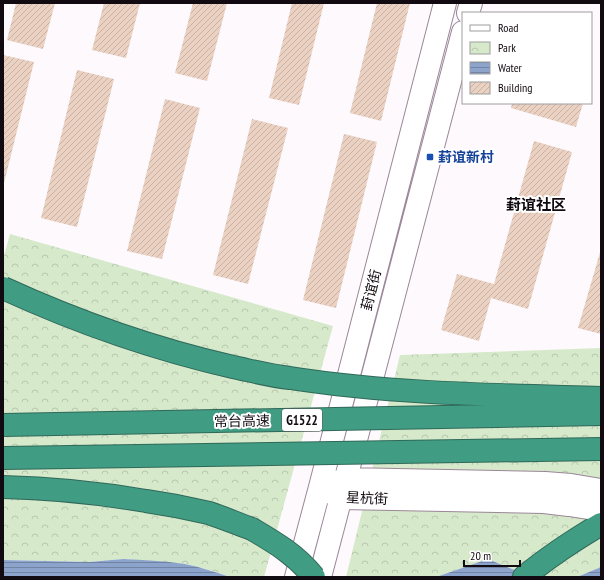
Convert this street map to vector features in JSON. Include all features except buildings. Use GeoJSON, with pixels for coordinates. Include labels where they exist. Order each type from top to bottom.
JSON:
{"type":"FeatureCollection","features":[{"type":"Feature","properties":{"kind":"highway"},"geometry":{"type":"LineString","coordinates":[[3,288],[89,325],[140,342],[204,360],[290,378],[400,390],[601,398]]}},
{"type":"Feature","properties":{"kind":"highway","name":"常台高速"},"geometry":{"type":"LineString","coordinates":[[3,425],[601,414]]}},
{"type":"Feature","properties":{"kind":"highway"},"geometry":{"type":"LineString","coordinates":[[3,458],[601,449]]}},
{"type":"Feature","properties":{"kind":"highway"},"geometry":{"type":"LineString","coordinates":[[3,487],[84,492],[182,507],[209,514],[252,529],[267,537],[298,559],[314,577]]}},
{"type":"Feature","properties":{"kind":"highway"},"geometry":{"type":"LineString","coordinates":[[524,577],[543,561],[601,524]]}},
{"type":"Feature","properties":{"kind":"main road","name":"葑谊街"},"geometry":{"type":"LineString","coordinates":[[296,577],[445,3]]}},
{"type":"Feature","properties":{"kind":"main road","name":"葑谊街"},"geometry":{"type":"LineString","coordinates":[[320,577],[462,36]]}},
{"type":"Feature","properties":{"kind":"main road","name":"星杭街"},"geometry":{"type":"LineString","coordinates":[[344,489],[545,482],[601,490]]}},
{"type":"Feature","properties":{"kind":"main road","name":"星杭街"},"geometry":{"type":"LineString","coordinates":[[320,487],[544,502],[601,510]]}},
{"type":"Feature","properties":{"kind":"green space"},"geometry":{"type":"Polygon","coordinates":[[[10,234],[333,326],[264,577],[230,577],[186,564],[123,559],[89,562],[3,560],[3,259],[10,234]]]}},
{"type":"Feature","properties":{"kind":"green space"},"geometry":{"type":"Polygon","coordinates":[[[601,348],[601,567],[577,577],[531,577],[488,559],[436,577],[346,577],[400,355],[601,348]]]}},
{"type":"Feature","properties":{"kind":"water"},"geometry":{"type":"Polygon","coordinates":[[[123,559],[185,564],[230,577],[3,577],[3,560],[89,562],[123,559]]]}},
{"type":"Feature","properties":{"kind":"water"},"geometry":{"type":"Polygon","coordinates":[[[488,559],[531,577],[436,577],[488,559]]]}},
{"type":"Feature","properties":{"kind":"water"},"geometry":{"type":"Polygon","coordinates":[[[601,567],[601,577],[577,577],[601,567]]]}},
{"type":"Feature","properties":{"kind":"place","name":"葑谊新村"},"geometry":{"type":"Point","coordinates":[430,157]}},
{"type":"Feature","properties":{"kind":"district","name":"葑谊社区"},"geometry":{"type":"Point","coordinates":[536,204]}}]}
